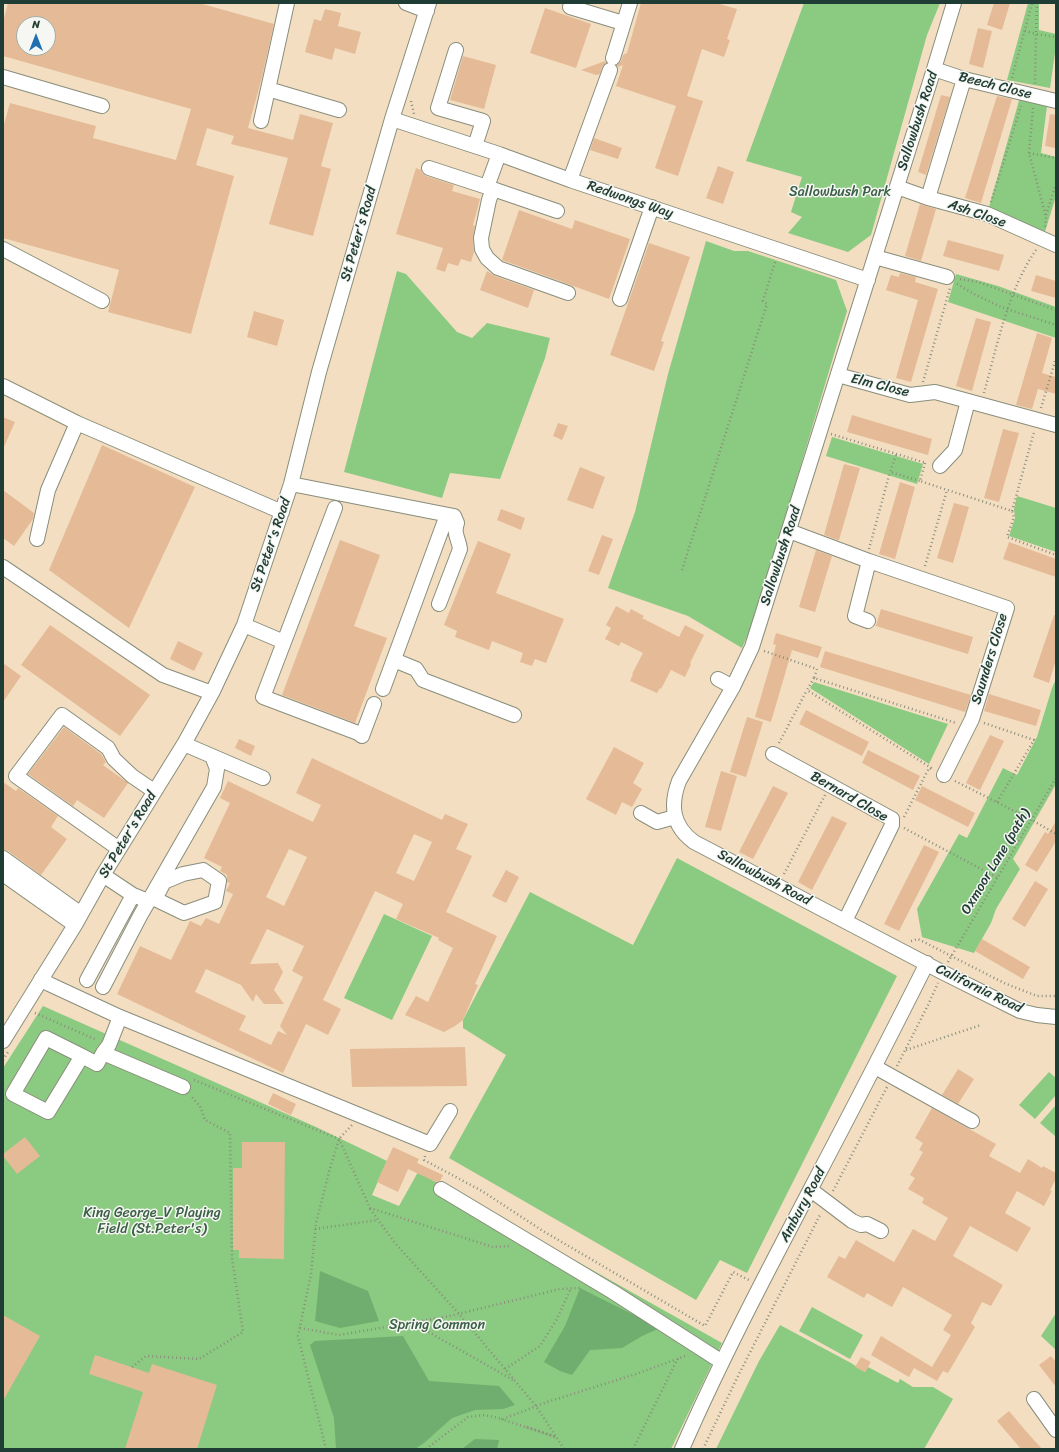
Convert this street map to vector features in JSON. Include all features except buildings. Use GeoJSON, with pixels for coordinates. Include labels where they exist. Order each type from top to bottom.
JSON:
{"type":"FeatureCollection","features":[{"type":"Feature","properties":{"kind":"street"},"geometry":{"type":"LineString","coordinates":[[261,121],[287,3]]}},
{"type":"Feature","properties":{"kind":"street"},"geometry":{"type":"LineString","coordinates":[[406,3],[428,7]]}},
{"type":"Feature","properties":{"kind":"street"},"geometry":{"type":"LineString","coordinates":[[570,180],[611,64],[630,3]]}},
{"type":"Feature","properties":{"kind":"street","name":"Sallowbush Road"},"geometry":{"type":"LineString","coordinates":[[927,963],[694,842],[684,835],[679,827],[673,806],[674,794],[679,781],[733,687],[752,647],[954,3]]}},
{"type":"Feature","properties":{"kind":"street","name":"St Peter's Road"},"geometry":{"type":"LineString","coordinates":[[3,1041],[184,744],[212,693],[244,626],[292,484],[319,372],[392,119],[428,7]]}},
{"type":"Feature","properties":{"kind":"street"},"geometry":{"type":"LineString","coordinates":[[570,7],[623,23]]}},
{"type":"Feature","properties":{"kind":"street"},"geometry":{"type":"LineString","coordinates":[[456,50],[438,108],[483,121],[475,146]]}},
{"type":"Feature","properties":{"kind":"street","name":"Beech Close"},"geometry":{"type":"LineString","coordinates":[[934,69],[964,79],[1056,101]]}},
{"type":"Feature","properties":{"kind":"street"},"geometry":{"type":"LineString","coordinates":[[3,77],[102,106]]}},
{"type":"Feature","properties":{"kind":"street"},"geometry":{"type":"LineString","coordinates":[[928,198],[964,79]]}},
{"type":"Feature","properties":{"kind":"street"},"geometry":{"type":"LineString","coordinates":[[268,89],[332,111]]}},
{"type":"Feature","properties":{"kind":"street","name":"Redwongs Way"},"geometry":{"type":"LineString","coordinates":[[392,119],[868,280]]}},
{"type":"Feature","properties":{"kind":"street"},"geometry":{"type":"LineString","coordinates":[[499,154],[490,188],[481,238],[482,249],[487,258],[498,268],[568,293]]}},
{"type":"Feature","properties":{"kind":"street"},"geometry":{"type":"LineString","coordinates":[[429,168],[557,211]]}},
{"type":"Feature","properties":{"kind":"street","name":"Ash Close"},"geometry":{"type":"LineString","coordinates":[[897,187],[928,198],[987,214],[1053,244]]}},
{"type":"Feature","properties":{"kind":"street"},"geometry":{"type":"LineString","coordinates":[[620,299],[652,207]]}},
{"type":"Feature","properties":{"kind":"street"},"geometry":{"type":"LineString","coordinates":[[3,249],[102,301]]}},
{"type":"Feature","properties":{"kind":"street"},"geometry":{"type":"LineString","coordinates":[[875,258],[950,279]]}},
{"type":"Feature","properties":{"kind":"street","name":"Elm Close"},"geometry":{"type":"LineString","coordinates":[[838,375],[910,395],[935,392],[1056,425]]}},
{"type":"Feature","properties":{"kind":"street"},"geometry":{"type":"LineString","coordinates":[[3,386],[78,423],[282,512]]}},
{"type":"Feature","properties":{"kind":"street"},"geometry":{"type":"LineString","coordinates":[[940,466],[955,450],[968,401]]}},
{"type":"Feature","properties":{"kind":"street"},"geometry":{"type":"LineString","coordinates":[[37,539],[48,490],[78,423]]}},
{"type":"Feature","properties":{"kind":"street"},"geometry":{"type":"LineString","coordinates":[[292,484],[454,516],[457,523],[455,530],[460,549],[439,604]]}},
{"type":"Feature","properties":{"kind":"street"},"geometry":{"type":"LineString","coordinates":[[335,508],[263,697],[358,733],[362,736],[374,704]]}},
{"type":"Feature","properties":{"kind":"street"},"geometry":{"type":"LineString","coordinates":[[382,689],[448,515]]}},
{"type":"Feature","properties":{"kind":"street","name":"Saunders Close"},"geometry":{"type":"LineString","coordinates":[[789,531],[868,561],[1007,608],[970,723],[944,776]]}},
{"type":"Feature","properties":{"kind":"street"},"geometry":{"type":"LineString","coordinates":[[868,561],[855,616],[868,621]]}},
{"type":"Feature","properties":{"kind":"street"},"geometry":{"type":"LineString","coordinates":[[3,567],[163,675],[212,693]]}},
{"type":"Feature","properties":{"kind":"street"},"geometry":{"type":"LineString","coordinates":[[244,626],[284,642]]}},
{"type":"Feature","properties":{"kind":"street"},"geometry":{"type":"LineString","coordinates":[[394,660],[416,669],[423,680],[514,716]]}},
{"type":"Feature","properties":{"kind":"street"},"geometry":{"type":"LineString","coordinates":[[718,679],[733,687]]}},
{"type":"Feature","properties":{"kind":"street"},"geometry":{"type":"LineString","coordinates":[[119,849],[16,776],[62,715],[108,748],[114,759],[132,776],[154,791]]}},
{"type":"Feature","properties":{"kind":"street"},"geometry":{"type":"LineString","coordinates":[[184,744],[263,778]]}},
{"type":"Feature","properties":{"kind":"street","name":"Bernard Close"},"geometry":{"type":"LineString","coordinates":[[773,754],[892,819],[896,825],[845,921]]}},
{"type":"Feature","properties":{"kind":"street"},"geometry":{"type":"LineString","coordinates":[[103,987],[214,788],[217,769],[212,756]]}},
{"type":"Feature","properties":{"kind":"street"},"geometry":{"type":"LineString","coordinates":[[641,814],[657,822],[675,817]]}},
{"type":"Feature","properties":{"kind":"street"},"geometry":{"type":"LineString","coordinates":[[3,858],[78,920]]}},
{"type":"Feature","properties":{"kind":"street"},"geometry":{"type":"LineString","coordinates":[[3,874],[78,920]]}},
{"type":"Feature","properties":{"kind":"street"},"geometry":{"type":"LineString","coordinates":[[104,875],[133,895],[152,900]]}},
{"type":"Feature","properties":{"kind":"street"},"geometry":{"type":"LineString","coordinates":[[87,980],[133,895]]}},
{"type":"Feature","properties":{"kind":"street","name":"California Road"},"geometry":{"type":"LineString","coordinates":[[927,963],[1020,1011],[1056,1017]]}},
{"type":"Feature","properties":{"kind":"street","name":"Ambury Road"},"geometry":{"type":"LineString","coordinates":[[682,1449],[722,1362],[875,1067],[927,963]]}},
{"type":"Feature","properties":{"kind":"street"},"geometry":{"type":"LineString","coordinates":[[41,979],[120,1017],[430,1144],[450,1111]]}},
{"type":"Feature","properties":{"kind":"street"},"geometry":{"type":"LineString","coordinates":[[82,1056],[48,1112],[13,1094],[46,1038],[82,1056],[97,1064],[108,1045],[120,1017]]}},
{"type":"Feature","properties":{"kind":"street"},"geometry":{"type":"LineString","coordinates":[[103,1053],[183,1087]]}},
{"type":"Feature","properties":{"kind":"street"},"geometry":{"type":"LineString","coordinates":[[875,1067],[972,1121]]}},
{"type":"Feature","properties":{"kind":"street"},"geometry":{"type":"LineString","coordinates":[[441,1189],[613,1292],[722,1362]]}},
{"type":"Feature","properties":{"kind":"street"},"geometry":{"type":"LineString","coordinates":[[810,1190],[852,1220],[861,1225],[867,1224],[881,1231]]}},
{"type":"Feature","properties":{"kind":"street"},"geometry":{"type":"LineString","coordinates":[[1034,1399],[1056,1430]]}},
{"type":"Feature","properties":{"kind":"path"},"geometry":{"type":"LineString","coordinates":[[1008,90],[1032,3]]}},
{"type":"Feature","properties":{"kind":"path"},"geometry":{"type":"LineString","coordinates":[[1037,3],[1036,34],[1056,37]]}},
{"type":"Feature","properties":{"kind":"path"},"geometry":{"type":"LineString","coordinates":[[987,214],[1025,94]]}},
{"type":"Feature","properties":{"kind":"path"},"geometry":{"type":"LineString","coordinates":[[1029,153],[1056,158]]}},
{"type":"Feature","properties":{"kind":"path"},"geometry":{"type":"LineString","coordinates":[[1053,244],[1046,216],[1056,183]]}},
{"type":"Feature","properties":{"kind":"path"},"geometry":{"type":"LineString","coordinates":[[682,570],[767,304],[763,301],[778,250]]}},
{"type":"Feature","properties":{"kind":"path"},"geometry":{"type":"LineString","coordinates":[[950,279],[978,282],[1056,310]]}},
{"type":"Feature","properties":{"kind":"path"},"geometry":{"type":"LineString","coordinates":[[950,279],[974,294],[1001,307],[1056,325]]}},
{"type":"Feature","properties":{"kind":"path"},"geometry":{"type":"LineString","coordinates":[[926,393],[923,381],[950,279]]}},
{"type":"Feature","properties":{"kind":"path"},"geometry":{"type":"LineString","coordinates":[[1056,358],[1012,511],[1014,517],[1007,537],[1056,555]]}},
{"type":"Feature","properties":{"kind":"path"},"geometry":{"type":"LineString","coordinates":[[820,431],[896,455],[940,466]]}},
{"type":"Feature","properties":{"kind":"path"},"geometry":{"type":"LineString","coordinates":[[868,561],[890,472],[896,455]]}},
{"type":"Feature","properties":{"kind":"path"},"geometry":{"type":"LineString","coordinates":[[920,481],[924,463]]}},
{"type":"Feature","properties":{"kind":"path"},"geometry":{"type":"LineString","coordinates":[[890,472],[1012,511]]}},
{"type":"Feature","properties":{"kind":"path"},"geometry":{"type":"LineString","coordinates":[[921,579],[947,490]]}},
{"type":"Feature","properties":{"kind":"path"},"geometry":{"type":"LineString","coordinates":[[752,647],[817,669],[814,678],[773,754]]}},
{"type":"Feature","properties":{"kind":"path"},"geometry":{"type":"LineString","coordinates":[[814,678],[1034,740],[997,802]]}},
{"type":"Feature","properties":{"kind":"path"},"geometry":{"type":"LineString","coordinates":[[807,690],[944,776]]}},
{"type":"Feature","properties":{"kind":"path"},"geometry":{"type":"LineString","coordinates":[[998,878],[896,825],[929,768],[1032,820],[1056,834]]}},
{"type":"Feature","properties":{"kind":"path","name":"Oxmoor Lane (path)"},"geometry":{"type":"LineString","coordinates":[[952,956],[1056,778]]}},
{"type":"Feature","properties":{"kind":"path"},"geometry":{"type":"LineString","coordinates":[[778,886],[830,785]]}},
{"type":"Feature","properties":{"kind":"path"},"geometry":{"type":"LineString","coordinates":[[896,947],[918,939],[1004,983],[1037,996],[1056,996]]}},
{"type":"Feature","properties":{"kind":"path"},"geometry":{"type":"LineString","coordinates":[[906,1050],[981,1025]]}},
{"type":"Feature","properties":{"kind":"path"},"geometry":{"type":"LineString","coordinates":[[132,1367],[146,1356],[199,1359],[243,1332],[232,1258],[230,1133],[205,1120],[200,1106],[183,1087]]}},
{"type":"Feature","properties":{"kind":"path"},"geometry":{"type":"LineString","coordinates":[[326,1449],[298,1336],[311,1274],[315,1229],[330,1168],[339,1139],[361,1116]]}},
{"type":"Feature","properties":{"kind":"path"},"geometry":{"type":"LineString","coordinates":[[339,1139],[370,1208],[378,1220],[395,1243],[459,1314],[536,1406],[564,1449]]}},
{"type":"Feature","properties":{"kind":"path"},"geometry":{"type":"LineString","coordinates":[[430,1144],[424,1160],[482,1191],[543,1231],[705,1326],[733,1272],[761,1285],[779,1297]]}},
{"type":"Feature","properties":{"kind":"path"},"geometry":{"type":"LineString","coordinates":[[370,1208],[492,1247],[513,1246]]}},
{"type":"Feature","properties":{"kind":"path"},"geometry":{"type":"LineString","coordinates":[[315,1229],[378,1220]]}},
{"type":"Feature","properties":{"kind":"path"},"geometry":{"type":"LineString","coordinates":[[300,1328],[339,1335],[459,1314],[560,1288],[580,1288]]}},
{"type":"Feature","properties":{"kind":"path"},"geometry":{"type":"LineString","coordinates":[[506,1370],[540,1346],[557,1318],[571,1288]]}},
{"type":"Feature","properties":{"kind":"path"},"geometry":{"type":"LineString","coordinates":[[411,1322],[515,1381]]}},
{"type":"Feature","properties":{"kind":"path"},"geometry":{"type":"LineString","coordinates":[[426,1449],[468,1417],[485,1415],[503,1419],[536,1406],[636,1374],[688,1354],[695,1356]]}},
{"type":"Feature","properties":{"kind":"path"},"geometry":{"type":"LineString","coordinates":[[633,1449],[678,1358]]}},
{"type":"Feature","properties":{"kind":"path"},"geometry":{"type":"LineString","coordinates":[[495,1417],[556,1437]]}},
{"type":"Feature","properties":{"kind":"path"},"geometry":{"type":"LineString","coordinates":[[524,1426],[556,1437]]}},
{"type":"Feature","properties":{"kind":"green space","name":"Sallowbush Park"},"geometry":{"type":"Polygon","coordinates":[[[804,3],[940,3],[927,35],[871,235],[848,252],[788,233],[802,217],[791,212],[802,177],[746,161],[804,3]]]}},
{"type":"Feature","properties":{"kind":"green space"},"geometry":{"type":"Polygon","coordinates":[[[1028,3],[1039,3],[1039,30],[1056,34],[1056,46],[1050,88],[1007,80],[1028,3]]]}},
{"type":"Feature","properties":{"kind":"green space"},"geometry":{"type":"Polygon","coordinates":[[[1020,97],[1047,106],[1041,153],[1056,157],[1056,196],[1044,235],[989,207],[1020,97]]]}},
{"type":"Feature","properties":{"kind":"green space"},"geometry":{"type":"Polygon","coordinates":[[[706,241],[734,251],[748,251],[836,280],[847,311],[755,618],[742,648],[688,616],[608,588],[635,512],[668,374],[706,241]]]}},
{"type":"Feature","properties":{"kind":"green space"},"geometry":{"type":"Polygon","coordinates":[[[397,271],[406,274],[457,332],[472,338],[487,323],[550,338],[545,358],[500,479],[450,473],[442,498],[344,472],[397,271]]]}},
{"type":"Feature","properties":{"kind":"green space"},"geometry":{"type":"Polygon","coordinates":[[[956,274],[998,286],[1056,307],[1056,338],[948,302],[956,274]]]}},
{"type":"Feature","properties":{"kind":"green space"},"geometry":{"type":"Polygon","coordinates":[[[832,437],[923,464],[917,484],[826,456],[832,437]]]}},
{"type":"Feature","properties":{"kind":"green space"},"geometry":{"type":"Polygon","coordinates":[[[1017,496],[1056,508],[1056,552],[1009,536],[1015,518],[1014,509],[1017,496]]]}},
{"type":"Feature","properties":{"kind":"green space"},"geometry":{"type":"Polygon","coordinates":[[[1056,679],[1056,784],[1013,859],[1020,869],[996,909],[991,923],[974,953],[922,937],[917,909],[959,834],[967,838],[1003,768],[1017,775],[1037,737],[1056,679]]]}},
{"type":"Feature","properties":{"kind":"green space"},"geometry":{"type":"Polygon","coordinates":[[[814,682],[948,724],[929,764],[810,688],[814,682]]]}},
{"type":"Feature","properties":{"kind":"green space"},"geometry":{"type":"Polygon","coordinates":[[[677,858],[897,976],[747,1273],[720,1260],[696,1300],[449,1158],[506,1055],[463,1028],[463,1020],[530,892],[633,945],[677,858]]]}},
{"type":"Feature","properties":{"kind":"green space"},"geometry":{"type":"Polygon","coordinates":[[[384,914],[432,936],[392,1020],[344,998],[384,914]]]}},
{"type":"Feature","properties":{"kind":"green space"},"geometry":{"type":"Polygon","coordinates":[[[43,1006],[316,1127],[387,1161],[372,1195],[399,1206],[418,1172],[722,1343],[671,1449],[3,1449],[3,1068],[43,1006]]]}},
{"type":"Feature","properties":{"kind":"green space"},"geometry":{"type":"Polygon","coordinates":[[[1049,1072],[1056,1078],[1056,1095],[1035,1119],[1019,1105],[1049,1072]]]}},
{"type":"Feature","properties":{"kind":"green space"},"geometry":{"type":"Polygon","coordinates":[[[1056,1105],[1056,1136],[1055,1136],[1040,1123],[1056,1105]]]}},
{"type":"Feature","properties":{"kind":"green space"},"geometry":{"type":"Polygon","coordinates":[[[320,1271],[368,1291],[379,1321],[340,1328],[315,1321],[320,1271]]]}},
{"type":"Feature","properties":{"kind":"green space"},"geometry":{"type":"Polygon","coordinates":[[[580,1288],[660,1328],[642,1336],[622,1348],[590,1350],[572,1375],[560,1371],[544,1362],[565,1326],[580,1288]]]}},
{"type":"Feature","properties":{"kind":"green space"},"geometry":{"type":"Polygon","coordinates":[[[812,1307],[863,1335],[850,1359],[799,1331],[812,1307]]]}},
{"type":"Feature","properties":{"kind":"green space"},"geometry":{"type":"Polygon","coordinates":[[[1056,1313],[1056,1350],[1041,1336],[1056,1313]]]}},
{"type":"Feature","properties":{"kind":"green space"},"geometry":{"type":"Polygon","coordinates":[[[780,1325],[865,1372],[868,1367],[898,1383],[900,1379],[913,1387],[933,1387],[953,1399],[924,1449],[716,1449],[759,1361],[780,1325]]]}},
{"type":"Feature","properties":{"kind":"green space"},"geometry":{"type":"Polygon","coordinates":[[[403,1336],[429,1381],[499,1386],[515,1405],[503,1409],[475,1410],[452,1418],[415,1449],[336,1449],[334,1418],[310,1345],[315,1341],[403,1336]]]}},
{"type":"Feature","properties":{"kind":"green space"},"geometry":{"type":"Polygon","coordinates":[[[475,1439],[499,1440],[497,1449],[462,1449],[475,1439]]]}},
{"type":"Feature","properties":{"kind":"park label","name":"King George_V Playing Field (St.Peter's)"},"geometry":{"type":"Point","coordinates":[152,1222]}},
{"type":"Feature","properties":{"kind":"park label","name":"Spring Common"},"geometry":{"type":"Point","coordinates":[437,1325]}}]}
